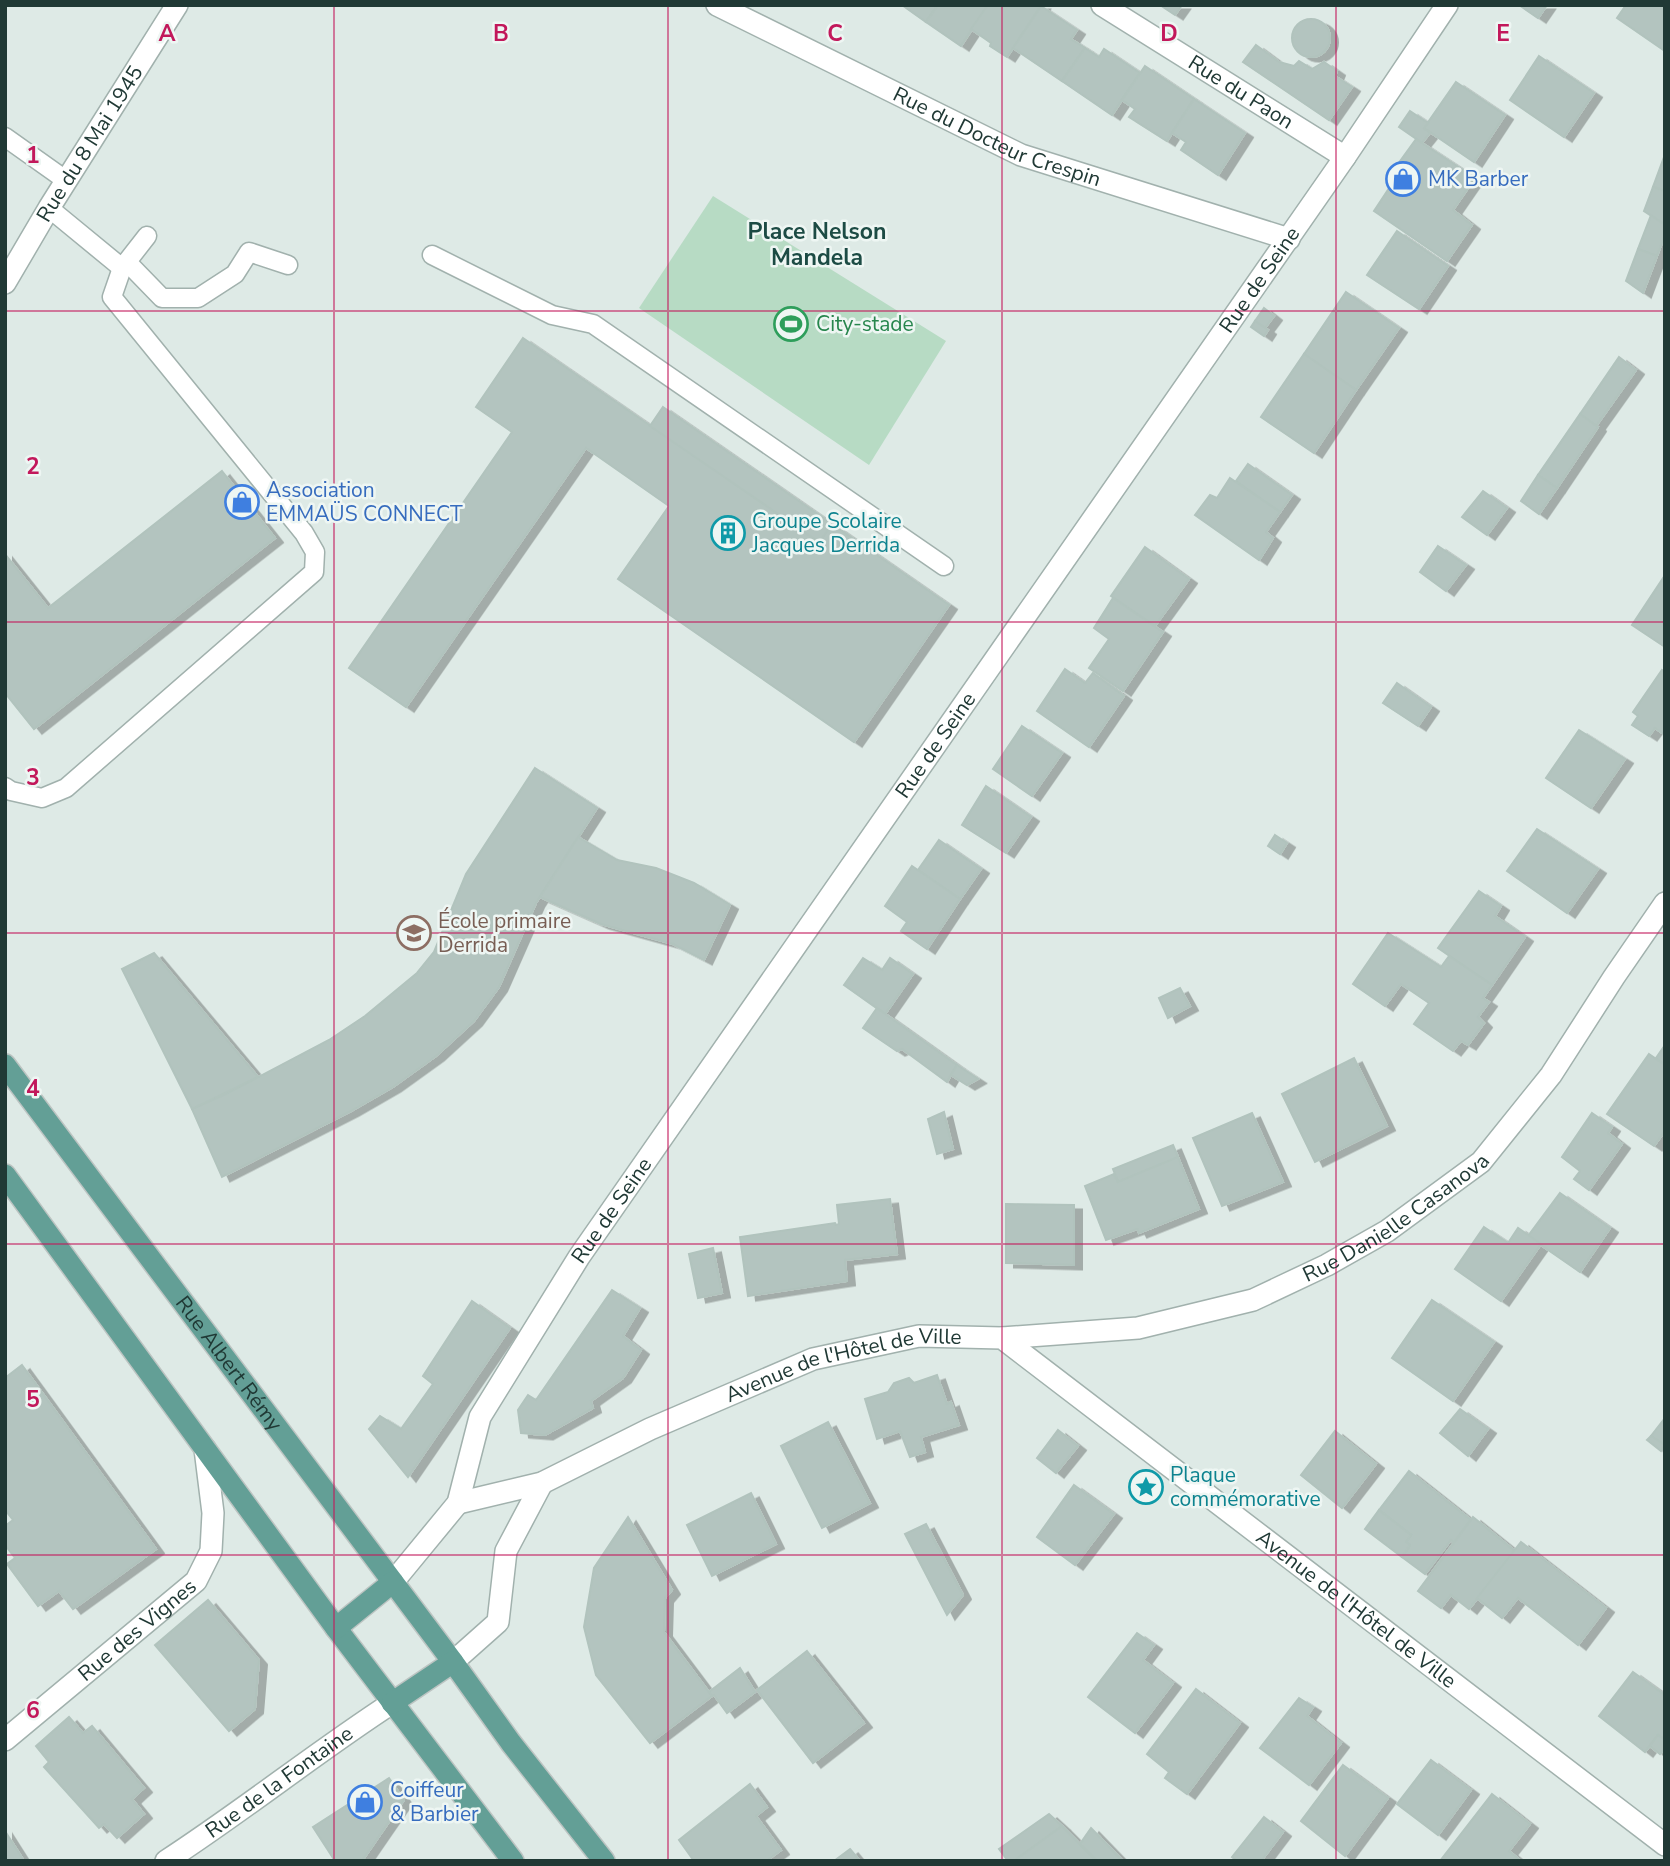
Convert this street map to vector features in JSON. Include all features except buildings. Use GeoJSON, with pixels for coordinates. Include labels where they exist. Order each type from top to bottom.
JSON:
{"type":"FeatureCollection","features":[{"type":"Feature","properties":{"kind":"main road","name":"Rue Albert Rémy"},"geometry":{"type":"LineString","coordinates":[[5,1065],[511,1743],[604,1861]]}},
{"type":"Feature","properties":{"kind":"main road"},"geometry":{"type":"LineString","coordinates":[[5,1175],[336,1628],[513,1861]]}},
{"type":"Feature","properties":{"kind":"main road"},"geometry":{"type":"LineString","coordinates":[[336,1628],[393,1582]]}},
{"type":"Feature","properties":{"kind":"main road"},"geometry":{"type":"LineString","coordinates":[[392,1703],[453,1662]]}},
{"type":"Feature","properties":{"kind":"street","name":"Rue du 8 Mai 1945"},"geometry":{"type":"LineString","coordinates":[[5,283],[177,5]]}},
{"type":"Feature","properties":{"kind":"street","name":"Rue du Docteur Crespin"},"geometry":{"type":"LineString","coordinates":[[717,5],[1021,155],[1289,239]]}},
{"type":"Feature","properties":{"kind":"street","name":"Rue du Paon"},"geometry":{"type":"LineString","coordinates":[[1102,5],[1345,158]]}},
{"type":"Feature","properties":{"kind":"street","name":"Rue de Seine"},"geometry":{"type":"LineString","coordinates":[[458,1503],[480,1417],[579,1257],[1289,239],[1447,5]]}},
{"type":"Feature","properties":{"kind":"street","name":"Rue Danielle Casanova"},"geometry":{"type":"LineString","coordinates":[[1002,1338],[1139,1328],[1254,1300],[1387,1231],[1481,1162],[1551,1075],[1665,903]]}},
{"type":"Feature","properties":{"kind":"street","name":"Avenue de l'Hôtel de Ville"},"geometry":{"type":"LineString","coordinates":[[458,1503],[542,1483],[650,1429],[813,1359],[919,1336],[1002,1338],[1665,1845]]}},
{"type":"Feature","properties":{"kind":"street","name":"Rue des Vignes"},"geometry":{"type":"LineString","coordinates":[[5,1740],[196,1581],[211,1551],[214,1513],[205,1449]]}},
{"type":"Feature","properties":{"kind":"street"},"geometry":{"type":"LineString","coordinates":[[453,1662],[498,1622],[506,1551],[542,1483]]}},
{"type":"Feature","properties":{"kind":"street"},"geometry":{"type":"LineString","coordinates":[[393,1582],[458,1503]]}},
{"type":"Feature","properties":{"kind":"street","name":"Rue de la Fontaine"},"geometry":{"type":"LineString","coordinates":[[166,1861],[228,1821],[392,1703]]}},
{"type":"Feature","properties":{"kind":"lane"},"geometry":{"type":"LineString","coordinates":[[5,137],[67,181]]}},
{"type":"Feature","properties":{"kind":"lane"},"geometry":{"type":"LineString","coordinates":[[49,208],[124,265],[162,298],[198,298],[235,274],[249,251],[288,265]]}},
{"type":"Feature","properties":{"kind":"lane"},"geometry":{"type":"LineString","coordinates":[[5,787],[11,792],[42,798],[66,788],[314,572],[315,552],[304,533],[112,297],[124,265],[146,236]]}},
{"type":"Feature","properties":{"kind":"lane"},"geometry":{"type":"LineString","coordinates":[[432,255],[552,315],[593,324],[944,566]]}},
{"type":"Feature","properties":{"kind":"green space","name":"City-stade"},"geometry":{"type":"Polygon","coordinates":[[[713,196],[946,341],[869,465],[639,308],[713,196]]]}},
{"type":"Feature","properties":{"kind":"place","name":"MK Barber"},"geometry":{"type":"Point","coordinates":[1403,179]}},
{"type":"Feature","properties":{"kind":"place","name":"City-stade"},"geometry":{"type":"Point","coordinates":[791,324]}},
{"type":"Feature","properties":{"kind":"place","name":"Association EMMAÜS CONNECT"},"geometry":{"type":"Point","coordinates":[242,502]}},
{"type":"Feature","properties":{"kind":"place","name":"Groupe Scolaire Jacques Derrida"},"geometry":{"type":"Point","coordinates":[728,533]}},
{"type":"Feature","properties":{"kind":"place","name":"École primaire Derrida"},"geometry":{"type":"Point","coordinates":[414,933]}},
{"type":"Feature","properties":{"kind":"place","name":"Plaque commémorative"},"geometry":{"type":"Point","coordinates":[1146,1487]}},
{"type":"Feature","properties":{"kind":"place","name":"Coiffeur & Barbier"},"geometry":{"type":"Point","coordinates":[365,1802]}},
{"type":"Feature","properties":{"kind":"district","name":"Place Nelson Mandela"},"geometry":{"type":"Point","coordinates":[817,244]}}]}
